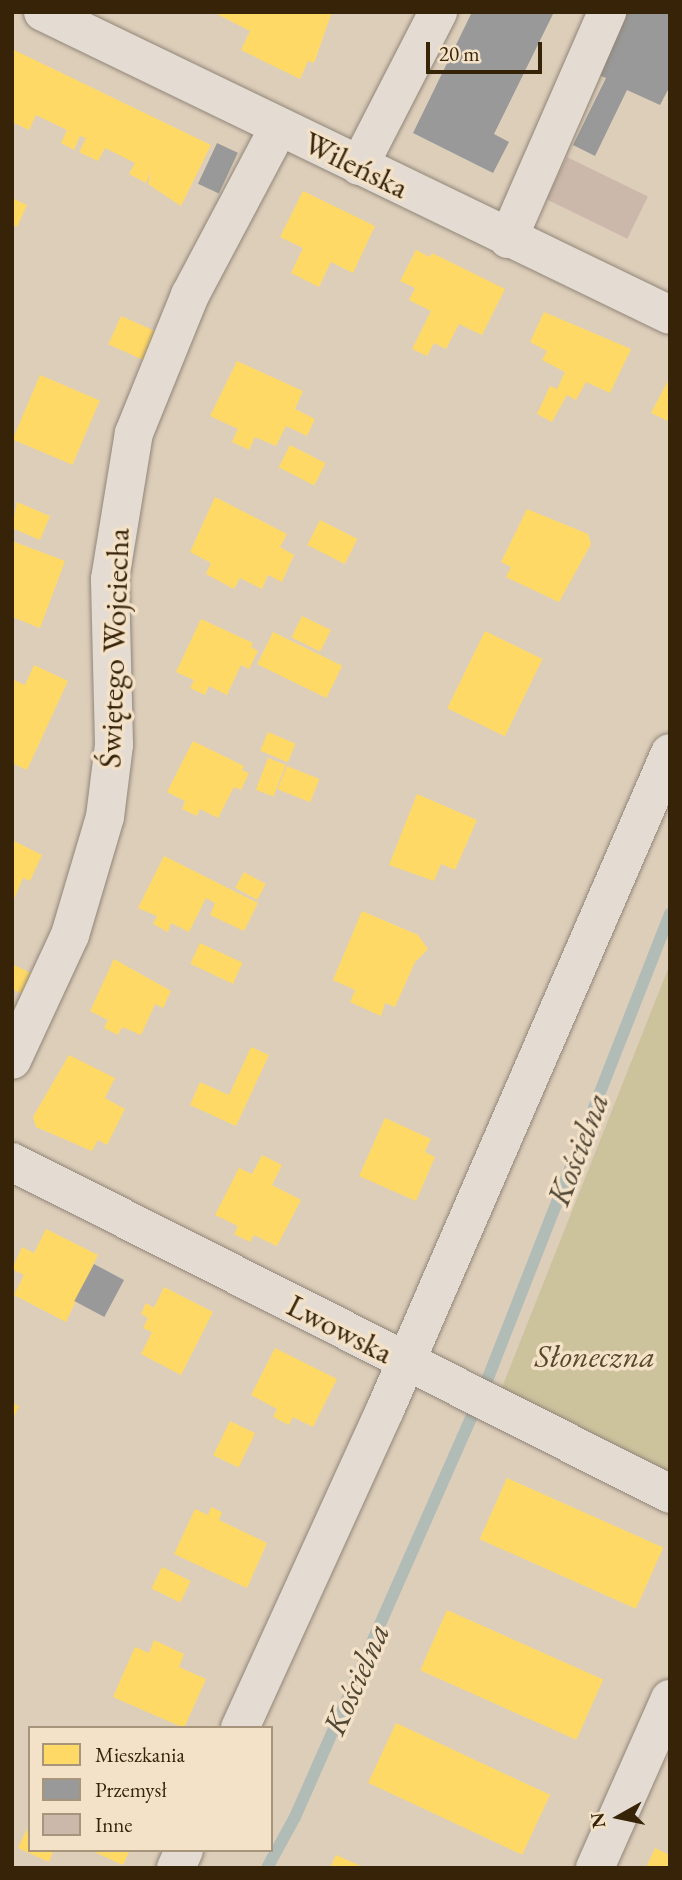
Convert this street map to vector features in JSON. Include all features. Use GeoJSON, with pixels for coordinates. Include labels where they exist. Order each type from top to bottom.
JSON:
{"type":"FeatureCollection","features":[{"type":"Feature","properties":{"kind":"street","name":"Wileńska"},"geometry":{"type":"LineString","coordinates":[[43,12],[670,315]]}},
{"type":"Feature","properties":{"kind":"street"},"geometry":{"type":"LineString","coordinates":[[359,166],[438,12]]}},
{"type":"Feature","properties":{"kind":"street"},"geometry":{"type":"LineString","coordinates":[[508,239],[607,12]]}},
{"type":"Feature","properties":{"kind":"street","name":"Świętego Wojciecha"},"geometry":{"type":"LineString","coordinates":[[12,1060],[70,935],[105,817],[114,746],[110,579],[134,433],[190,295],[279,127]]}},
{"type":"Feature","properties":{"kind":"street"},"geometry":{"type":"LineString","coordinates":[[241,1726],[405,1362],[670,753]]}},
{"type":"Feature","properties":{"kind":"street","name":"Lwowska"},"geometry":{"type":"LineString","coordinates":[[15,1171],[670,1494]]}},
{"type":"Feature","properties":{"kind":"street"},"geometry":{"type":"LineString","coordinates":[[595,1868],[670,1699]]}},
{"type":"Feature","properties":{"kind":"street"},"geometry":{"type":"LineString","coordinates":[[176,1868],[183,1852]]}},
{"type":"Feature","properties":{"kind":"green space","name":"Słoneczna"},"geometry":{"type":"Polygon","coordinates":[[[670,964],[670,1480],[501,1390],[670,964]]]}},
{"type":"Feature","properties":{"kind":"building: Mieszkania"},"geometry":{"type":"Polygon","coordinates":[[[213,12],[332,12],[314,63],[308,61],[300,79],[241,50],[250,31],[213,12]]]}},
{"type":"Feature","properties":{"kind":"building: Mieszkania"},"geometry":{"type":"Polygon","coordinates":[[[12,49],[211,145],[181,206],[148,184],[151,171],[146,183],[129,174],[135,163],[105,148],[98,161],[79,152],[86,138],[80,136],[74,150],[61,143],[67,130],[36,115],[29,130],[12,122],[12,49]]]}},
{"type":"Feature","properties":{"kind":"building: Mieszkania"},"geometry":{"type":"Polygon","coordinates":[[[303,191],[375,226],[353,273],[331,262],[319,287],[291,273],[303,248],[280,237],[303,191]]]}},
{"type":"Feature","properties":{"kind":"building: Mieszkania"},"geometry":{"type":"Polygon","coordinates":[[[12,198],[27,205],[17,227],[12,225],[12,198]]]}},
{"type":"Feature","properties":{"kind":"building: Mieszkania"},"geometry":{"type":"Polygon","coordinates":[[[416,250],[430,257],[432,253],[505,289],[482,335],[459,324],[446,349],[434,343],[427,356],[412,349],[431,311],[409,300],[415,288],[400,281],[416,250]]]}},
{"type":"Feature","properties":{"kind":"building: Mieszkania"},"geometry":{"type":"Polygon","coordinates":[[[544,312],[631,349],[610,393],[586,382],[576,400],[567,395],[552,422],[537,414],[550,386],[557,389],[565,372],[542,360],[547,351],[530,342],[544,312]]]}},
{"type":"Feature","properties":{"kind":"building: Mieszkania"},"geometry":{"type":"Polygon","coordinates":[[[121,316],[159,333],[147,361],[108,344],[121,316]]]}},
{"type":"Feature","properties":{"kind":"building: Mieszkania"},"geometry":{"type":"Polygon","coordinates":[[[237,361],[303,391],[295,409],[315,419],[307,436],[286,426],[276,446],[255,437],[249,450],[232,442],[238,429],[210,416],[237,361]]]}},
{"type":"Feature","properties":{"kind":"building: Mieszkania"},"geometry":{"type":"Polygon","coordinates":[[[40,375],[100,400],[72,465],[13,439],[40,375]]]}},
{"type":"Feature","properties":{"kind":"building: Mieszkania"},"geometry":{"type":"Polygon","coordinates":[[[670,377],[670,422],[651,413],[670,377]]]}},
{"type":"Feature","properties":{"kind":"building: Mieszkania"},"geometry":{"type":"Polygon","coordinates":[[[290,445],[326,463],[314,485],[279,467],[290,445]]]}},
{"type":"Feature","properties":{"kind":"building: Mieszkania"},"geometry":{"type":"Polygon","coordinates":[[[215,497],[287,534],[280,547],[294,555],[282,582],[268,575],[262,589],[240,578],[234,589],[206,574],[211,563],[190,552],[215,497]]]}},
{"type":"Feature","properties":{"kind":"building: Mieszkania"},"geometry":{"type":"Polygon","coordinates":[[[17,502],[50,516],[40,540],[12,528],[17,502]]]}},
{"type":"Feature","properties":{"kind":"building: Mieszkania"},"geometry":{"type":"Polygon","coordinates":[[[527,509],[588,534],[591,544],[559,602],[506,577],[511,567],[501,562],[527,509]]]}},
{"type":"Feature","properties":{"kind":"building: Mieszkania"},"geometry":{"type":"Polygon","coordinates":[[[320,520],[357,539],[345,564],[307,545],[320,520]]]}},
{"type":"Feature","properties":{"kind":"building: Mieszkania"},"geometry":{"type":"Polygon","coordinates":[[[12,541],[65,561],[40,628],[12,617],[12,541]]]}},
{"type":"Feature","properties":{"kind":"building: Mieszkania"},"geometry":{"type":"Polygon","coordinates":[[[302,616],[331,630],[320,652],[291,638],[302,616]]]}},
{"type":"Feature","properties":{"kind":"building: Mieszkania"},"geometry":{"type":"Polygon","coordinates":[[[201,619],[253,643],[251,647],[258,651],[249,669],[241,665],[227,695],[209,686],[205,695],[190,688],[194,680],[176,672],[201,619]]]}},
{"type":"Feature","properties":{"kind":"building: Mieszkania"},"geometry":{"type":"Polygon","coordinates":[[[485,631],[543,659],[505,736],[447,708],[485,631]]]}},
{"type":"Feature","properties":{"kind":"building: Mieszkania"},"geometry":{"type":"Polygon","coordinates":[[[273,632],[342,666],[326,698],[257,664],[273,632]]]}},
{"type":"Feature","properties":{"kind":"building: Mieszkania"},"geometry":{"type":"Polygon","coordinates":[[[34,665],[68,681],[27,770],[12,763],[12,679],[25,685],[34,665]]]}},
{"type":"Feature","properties":{"kind":"building: Mieszkania"},"geometry":{"type":"Polygon","coordinates":[[[268,732],[296,744],[288,762],[260,750],[268,732]]]}},
{"type":"Feature","properties":{"kind":"building: Mieszkania"},"geometry":{"type":"Polygon","coordinates":[[[193,741],[244,766],[242,770],[249,773],[241,790],[234,787],[218,818],[200,809],[197,816],[182,809],[185,801],[167,792],[193,741]]]}},
{"type":"Feature","properties":{"kind":"building: Mieszkania"},"geometry":{"type":"Polygon","coordinates":[[[268,758],[286,765],[274,797],[256,790],[268,758]]]}},
{"type":"Feature","properties":{"kind":"building: Mieszkania"},"geometry":{"type":"Polygon","coordinates":[[[287,766],[319,779],[310,802],[278,789],[287,766]]]}},
{"type":"Feature","properties":{"kind":"building: Mieszkania"},"geometry":{"type":"Polygon","coordinates":[[[417,794],[477,820],[455,870],[441,864],[434,881],[389,865],[417,794]]]}},
{"type":"Feature","properties":{"kind":"building: Mieszkania"},"geometry":{"type":"Polygon","coordinates":[[[12,840],[42,855],[30,881],[23,878],[14,899],[12,840]]]}},
{"type":"Feature","properties":{"kind":"building: Mieszkania"},"geometry":{"type":"Polygon","coordinates":[[[164,856],[258,903],[244,931],[210,915],[215,903],[206,898],[189,932],[171,923],[168,932],[153,924],[157,916],[138,908],[164,856]]]}},
{"type":"Feature","properties":{"kind":"building: Mieszkania"},"geometry":{"type":"Polygon","coordinates":[[[244,872],[266,884],[257,900],[235,888],[244,872]]]}},
{"type":"Feature","properties":{"kind":"building: Mieszkania"},"geometry":{"type":"Polygon","coordinates":[[[362,911],[418,935],[428,949],[415,962],[395,1007],[385,1003],[381,1016],[350,1002],[355,990],[333,980],[362,911]]]}},
{"type":"Feature","properties":{"kind":"building: Mieszkania"},"geometry":{"type":"Polygon","coordinates":[[[200,943],[243,963],[233,984],[190,964],[200,943]]]}},
{"type":"Feature","properties":{"kind":"building: Mieszkania"},"geometry":{"type":"Polygon","coordinates":[[[114,959],[171,991],[163,1008],[155,1004],[141,1035],[122,1027],[118,1035],[104,1028],[108,1020],[90,1011],[114,959]]]}},
{"type":"Feature","properties":{"kind":"building: Mieszkania"},"geometry":{"type":"Polygon","coordinates":[[[12,964],[31,973],[22,994],[12,989],[12,964]]]}},
{"type":"Feature","properties":{"kind":"building: Mieszkania"},"geometry":{"type":"Polygon","coordinates":[[[251,1047],[269,1055],[236,1126],[190,1105],[200,1082],[229,1095],[251,1047]]]}},
{"type":"Feature","properties":{"kind":"building: Mieszkania"},"geometry":{"type":"Polygon","coordinates":[[[69,1055],[115,1078],[105,1098],[125,1109],[107,1145],[98,1140],[92,1151],[36,1127],[33,1117],[69,1055]]]}},
{"type":"Feature","properties":{"kind":"building: Mieszkania"},"geometry":{"type":"Polygon","coordinates":[[[385,1118],[431,1139],[425,1152],[435,1157],[416,1201],[359,1176],[385,1118]]]}},
{"type":"Feature","properties":{"kind":"building: Mieszkania"},"geometry":{"type":"Polygon","coordinates":[[[262,1155],[282,1165],[272,1185],[301,1200],[277,1246],[254,1235],[250,1242],[234,1234],[238,1226],[215,1215],[239,1168],[252,1174],[262,1155]]]}},
{"type":"Feature","properties":{"kind":"building: Mieszkania"},"geometry":{"type":"Polygon","coordinates":[[[46,1229],[98,1255],[66,1322],[14,1295],[24,1275],[12,1269],[22,1247],[34,1253],[46,1229]]]}},
{"type":"Feature","properties":{"kind":"building: Mieszkania"},"geometry":{"type":"Polygon","coordinates":[[[164,1287],[213,1312],[181,1375],[141,1354],[152,1332],[143,1328],[148,1318],[141,1314],[146,1303],[154,1308],[164,1287]]]}},
{"type":"Feature","properties":{"kind":"building: Mieszkania"},"geometry":{"type":"Polygon","coordinates":[[[275,1348],[337,1379],[313,1427],[293,1417],[289,1425],[273,1417],[277,1409],[251,1395],[275,1348]]]}},
{"type":"Feature","properties":{"kind":"building: Mieszkania"},"geometry":{"type":"Polygon","coordinates":[[[12,1403],[19,1406],[12,1421],[12,1403]]]}},
{"type":"Feature","properties":{"kind":"building: Mieszkania"},"geometry":{"type":"Polygon","coordinates":[[[230,1421],[255,1433],[239,1467],[213,1455],[230,1421]]]}},
{"type":"Feature","properties":{"kind":"building: Mieszkania"},"geometry":{"type":"Polygon","coordinates":[[[507,1478],[663,1548],[636,1609],[480,1539],[507,1478]]]}},
{"type":"Feature","properties":{"kind":"building: Mieszkania"},"geometry":{"type":"Polygon","coordinates":[[[211,1507],[222,1512],[219,1520],[267,1543],[247,1588],[174,1554],[195,1509],[208,1515],[211,1507]]]}},
{"type":"Feature","properties":{"kind":"building: Mieszkania"},"geometry":{"type":"Polygon","coordinates":[[[162,1567],[191,1581],[180,1603],[151,1589],[162,1567]]]}},
{"type":"Feature","properties":{"kind":"building: Mieszkania"},"geometry":{"type":"Polygon","coordinates":[[[447,1610],[603,1680],[576,1740],[420,1670],[447,1610]]]}},
{"type":"Feature","properties":{"kind":"building: Mieszkania"},"geometry":{"type":"Polygon","coordinates":[[[154,1640],[184,1654],[179,1667],[206,1679],[185,1726],[113,1697],[135,1647],[149,1653],[154,1640]]]}},
{"type":"Feature","properties":{"kind":"building: Mieszkania"},"geometry":{"type":"Polygon","coordinates":[[[396,1723],[550,1795],[522,1855],[368,1783],[396,1723]]]}},
{"type":"Feature","properties":{"kind":"building: Mieszkania"},"geometry":{"type":"Polygon","coordinates":[[[27,1829],[28,1852],[53,1852],[49,1862],[18,1848],[27,1829]]]}},
{"type":"Feature","properties":{"kind":"building: Mieszkania"},"geometry":{"type":"Polygon","coordinates":[[[655,1848],[670,1855],[670,1868],[646,1868],[655,1848]]]}},
{"type":"Feature","properties":{"kind":"building: Mieszkania"},"geometry":{"type":"Polygon","coordinates":[[[94,1852],[129,1852],[123,1865],[94,1852]]]}},
{"type":"Feature","properties":{"kind":"building: Mieszkania"},"geometry":{"type":"Polygon","coordinates":[[[336,1855],[365,1868],[330,1868],[336,1855]]]}},
{"type":"Feature","properties":{"kind":"building: Przemysł"},"geometry":{"type":"Polygon","coordinates":[[[472,12],[554,12],[494,134],[509,142],[493,173],[413,133],[472,12]]]}},
{"type":"Feature","properties":{"kind":"building: Przemysł"},"geometry":{"type":"Polygon","coordinates":[[[623,12],[670,12],[670,86],[660,105],[627,90],[595,156],[573,145],[606,78],[594,73],[623,12]]]}},
{"type":"Feature","properties":{"kind":"building: Przemysł"},"geometry":{"type":"Polygon","coordinates":[[[217,143],[238,153],[219,194],[198,184],[217,143]]]}},
{"type":"Feature","properties":{"kind":"building: Przemysł"},"geometry":{"type":"Polygon","coordinates":[[[94,1264],[124,1280],[104,1317],[74,1301],[94,1264]]]}},
{"type":"Feature","properties":{"kind":"building: Inne"},"geometry":{"type":"Polygon","coordinates":[[[567,157],[648,196],[627,239],[546,199],[567,157]]]}},
{"type":"Feature","properties":{"kind":"waterway","name":"Kościelna"},"geometry":{"type":"LineString","coordinates":[[486,1383],[670,914]]}},
{"type":"Feature","properties":{"kind":"waterway","name":"Kościelna"},"geometry":{"type":"LineString","coordinates":[[267,1868],[295,1817],[474,1411]]}}]}
